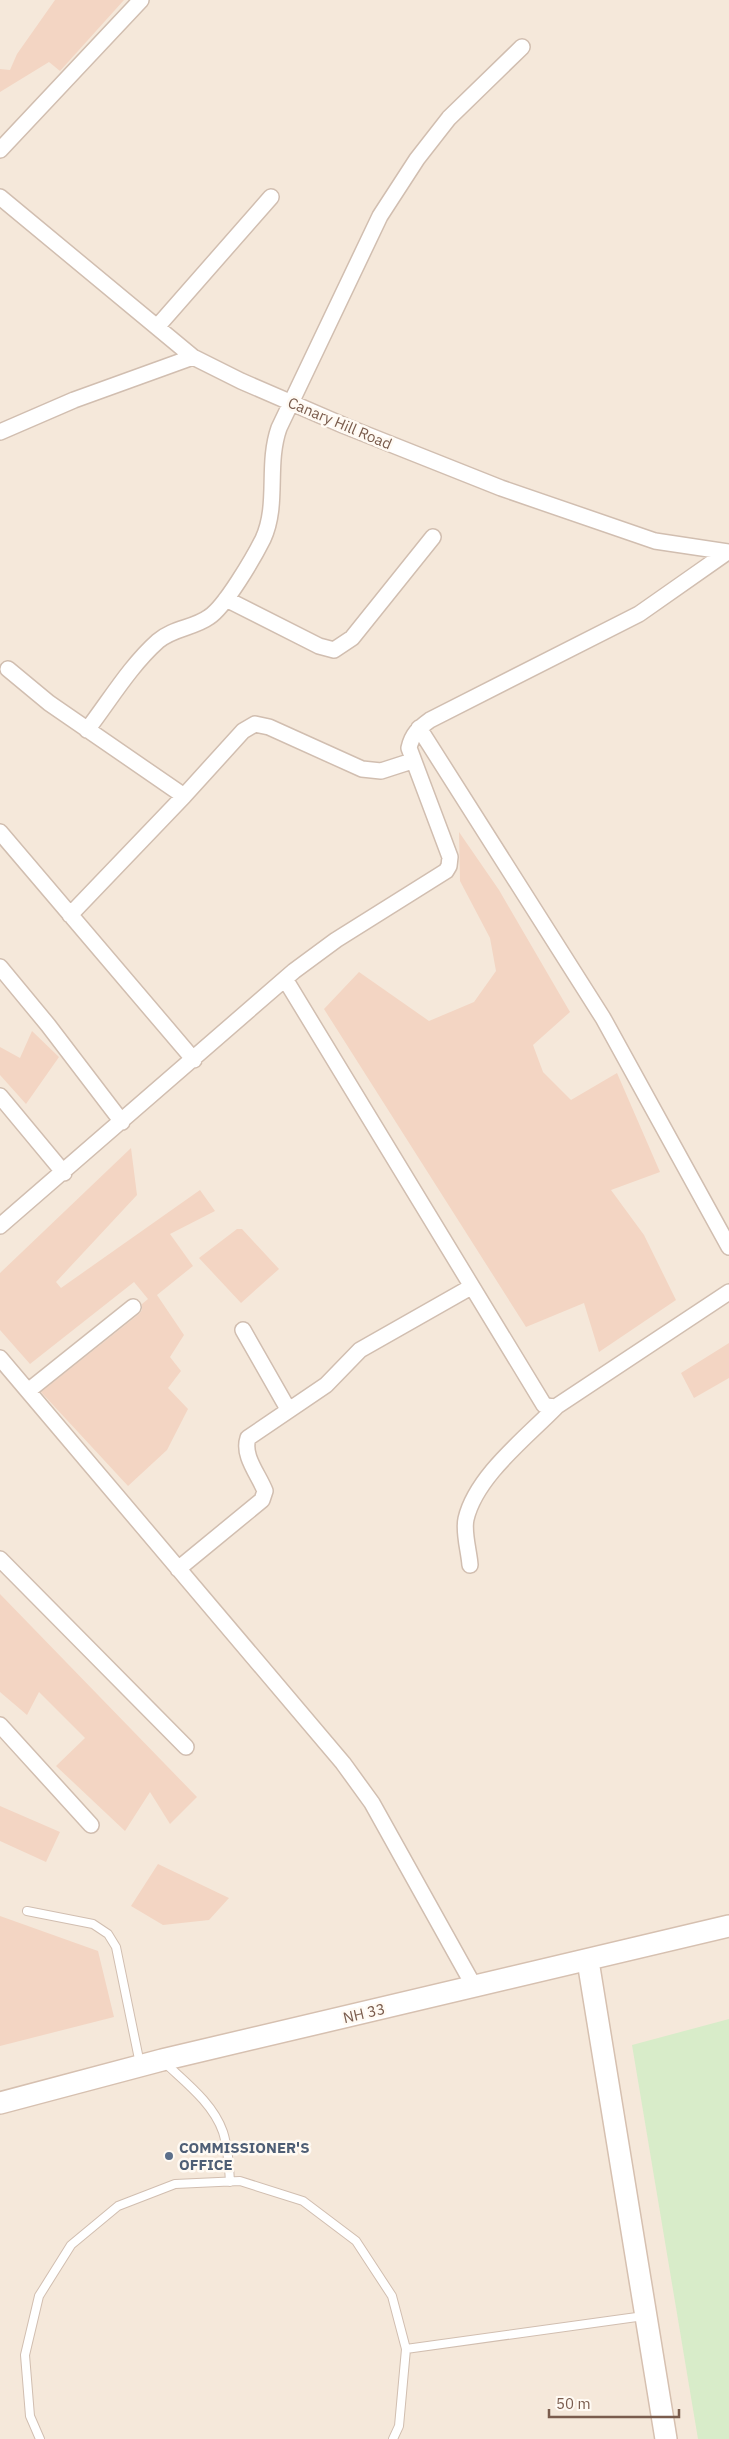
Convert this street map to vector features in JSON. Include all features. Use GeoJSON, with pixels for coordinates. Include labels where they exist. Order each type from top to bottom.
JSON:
{"type":"FeatureCollection","features":[{"type":"Feature","properties":{"kind":"main road","name":"NH 33"},"geometry":{"type":"LineString","coordinates":[[0,2103],[162,2060],[475,1988],[729,1926]]}},
{"type":"Feature","properties":{"kind":"main road"},"geometry":{"type":"LineString","coordinates":[[588,1961],[666,2439]]}},
{"type":"Feature","properties":{"kind":"street"},"geometry":{"type":"LineString","coordinates":[[0,150],[140,0]]}},
{"type":"Feature","properties":{"kind":"street"},"geometry":{"type":"LineString","coordinates":[[87,730],[149,650],[160,639],[208,618],[217,611],[226,598],[262,540],[271,516],[273,444],[290,402],[380,216],[416,159],[449,118],[522,47]]}},
{"type":"Feature","properties":{"kind":"street","name":"Canary Hill Road"},"geometry":{"type":"LineString","coordinates":[[0,197],[193,356],[290,402],[520,495],[655,541],[727,552]]}},
{"type":"Feature","properties":{"kind":"street"},"geometry":{"type":"LineString","coordinates":[[157,327],[271,197]]}},
{"type":"Feature","properties":{"kind":"street"},"geometry":{"type":"LineString","coordinates":[[0,432],[74,400],[193,356]]}},
{"type":"Feature","properties":{"kind":"street"},"geometry":{"type":"LineString","coordinates":[[226,598],[319,646],[334,650],[352,638],[433,537]]}},
{"type":"Feature","properties":{"kind":"street"},"geometry":{"type":"LineString","coordinates":[[0,1226],[194,1060],[285,979],[336,940],[442,874],[449,866],[450,858],[412,761],[409,748],[411,737],[420,728],[430,720],[638,614],[727,552]]}},
{"type":"Feature","properties":{"kind":"street"},"geometry":{"type":"LineString","coordinates":[[8,669],[49,703],[184,796]]}},
{"type":"Feature","properties":{"kind":"street"},"geometry":{"type":"LineString","coordinates":[[70,915],[184,796],[243,731],[255,724],[269,727],[362,768],[381,771],[412,761]]}},
{"type":"Feature","properties":{"kind":"street"},"geometry":{"type":"LineString","coordinates":[[420,728],[603,1018],[729,1247]]}},
{"type":"Feature","properties":{"kind":"street"},"geometry":{"type":"LineString","coordinates":[[0,832],[194,1060]]}},
{"type":"Feature","properties":{"kind":"street"},"geometry":{"type":"LineString","coordinates":[[0,967],[122,1122]]}},
{"type":"Feature","properties":{"kind":"street"},"geometry":{"type":"LineString","coordinates":[[285,979],[541,1402],[548,1407],[557,1406]]}},
{"type":"Feature","properties":{"kind":"street"},"geometry":{"type":"LineString","coordinates":[[0,1096],[64,1172]]}},
{"type":"Feature","properties":{"kind":"street"},"geometry":{"type":"LineString","coordinates":[[178,1568],[262,1500],[265,1491],[247,1454],[245,1445],[248,1438],[254,1432],[326,1385],[364,1347],[471,1287]]}},
{"type":"Feature","properties":{"kind":"street"},"geometry":{"type":"LineString","coordinates":[[470,1565],[466,1521],[475,1496],[491,1474],[557,1406],[729,1292]]}},
{"type":"Feature","properties":{"kind":"street"},"geometry":{"type":"LineString","coordinates":[[28,1391],[132,1307]]}},
{"type":"Feature","properties":{"kind":"street"},"geometry":{"type":"LineString","coordinates":[[243,1330],[288,1409]]}},
{"type":"Feature","properties":{"kind":"street"},"geometry":{"type":"LineString","coordinates":[[0,1358],[343,1763],[366,1795],[475,1988]]}},
{"type":"Feature","properties":{"kind":"street"},"geometry":{"type":"LineString","coordinates":[[0,1559],[186,1747]]}},
{"type":"Feature","properties":{"kind":"street"},"geometry":{"type":"LineString","coordinates":[[0,1725],[91,1825]]}},
{"type":"Feature","properties":{"kind":"lane"},"geometry":{"type":"LineString","coordinates":[[27,1911],[93,1924],[108,1934],[116,1947],[140,2066]]}},
{"type":"Feature","properties":{"kind":"lane"},"geometry":{"type":"LineString","coordinates":[[162,2060],[196,2093],[213,2114],[222,2131],[230,2182]]}},
{"type":"Feature","properties":{"kind":"lane"},"geometry":{"type":"LineString","coordinates":[[40,2439],[30,2416],[25,2356],[39,2296],[71,2245],[118,2206],[175,2184],[240,2181],[303,2201],[356,2241],[392,2296],[406,2349],[399,2426],[393,2439]]}},
{"type":"Feature","properties":{"kind":"lane"},"geometry":{"type":"LineString","coordinates":[[406,2349],[647,2316]]}},
{"type":"Feature","properties":{"kind":"shaded area"},"geometry":{"type":"Polygon","coordinates":[[[0,0],[729,0],[729,2439],[0,2439],[0,0]]]}},
{"type":"Feature","properties":{"kind":"green space"},"geometry":{"type":"Polygon","coordinates":[[[729,2019],[729,2439],[698,2439],[632,2045],[729,2019]]]}},
{"type":"Feature","properties":{"kind":"building"},"geometry":{"type":"Polygon","coordinates":[[[55,0],[124,0],[60,71],[49,62],[0,92],[0,69],[10,70],[17,54],[55,0]]]}},
{"type":"Feature","properties":{"kind":"building"},"geometry":{"type":"Polygon","coordinates":[[[459,832],[499,890],[570,1012],[533,1045],[543,1072],[571,1100],[617,1073],[660,1172],[611,1190],[644,1235],[676,1300],[599,1352],[584,1303],[526,1327],[324,1009],[359,972],[429,1021],[474,1002],[496,971],[490,938],[460,881],[459,832]]]}},
{"type":"Feature","properties":{"kind":"building"},"geometry":{"type":"Polygon","coordinates":[[[32,1031],[59,1057],[26,1104],[0,1075],[0,1047],[20,1058],[32,1031]]]}},
{"type":"Feature","properties":{"kind":"building"},"geometry":{"type":"Polygon","coordinates":[[[131,1148],[137,1195],[56,1282],[61,1288],[200,1190],[215,1211],[170,1234],[193,1266],[157,1295],[184,1335],[170,1357],[181,1371],[168,1388],[188,1409],[167,1450],[128,1486],[41,1392],[139,1314],[142,1310],[142,1304],[148,1299],[134,1282],[30,1364],[0,1330],[0,1273],[131,1148]]]}},
{"type":"Feature","properties":{"kind":"building"},"geometry":{"type":"Polygon","coordinates":[[[237,1229],[242,1229],[279,1269],[241,1303],[199,1258],[237,1229]]]}},
{"type":"Feature","properties":{"kind":"building"},"geometry":{"type":"Polygon","coordinates":[[[729,1343],[729,1378],[694,1398],[681,1373],[729,1343]]]}},
{"type":"Feature","properties":{"kind":"building"},"geometry":{"type":"Polygon","coordinates":[[[0,1594],[197,1797],[170,1824],[150,1792],[125,1831],[56,1766],[85,1738],[39,1692],[27,1715],[0,1692],[0,1594]]]}},
{"type":"Feature","properties":{"kind":"building"},"geometry":{"type":"Polygon","coordinates":[[[0,1806],[60,1832],[46,1862],[0,1841],[0,1806]]]}},
{"type":"Feature","properties":{"kind":"building"},"geometry":{"type":"Polygon","coordinates":[[[158,1864],[229,1898],[209,1920],[163,1925],[131,1906],[158,1864]]]}},
{"type":"Feature","properties":{"kind":"building"},"geometry":{"type":"Polygon","coordinates":[[[0,1916],[98,1951],[114,2017],[0,2046],[0,1916]]]}},
{"type":"Feature","properties":{"kind":"place","name":"COMMISSIONER'S OFFICE"},"geometry":{"type":"Point","coordinates":[169,2156]}}]}
